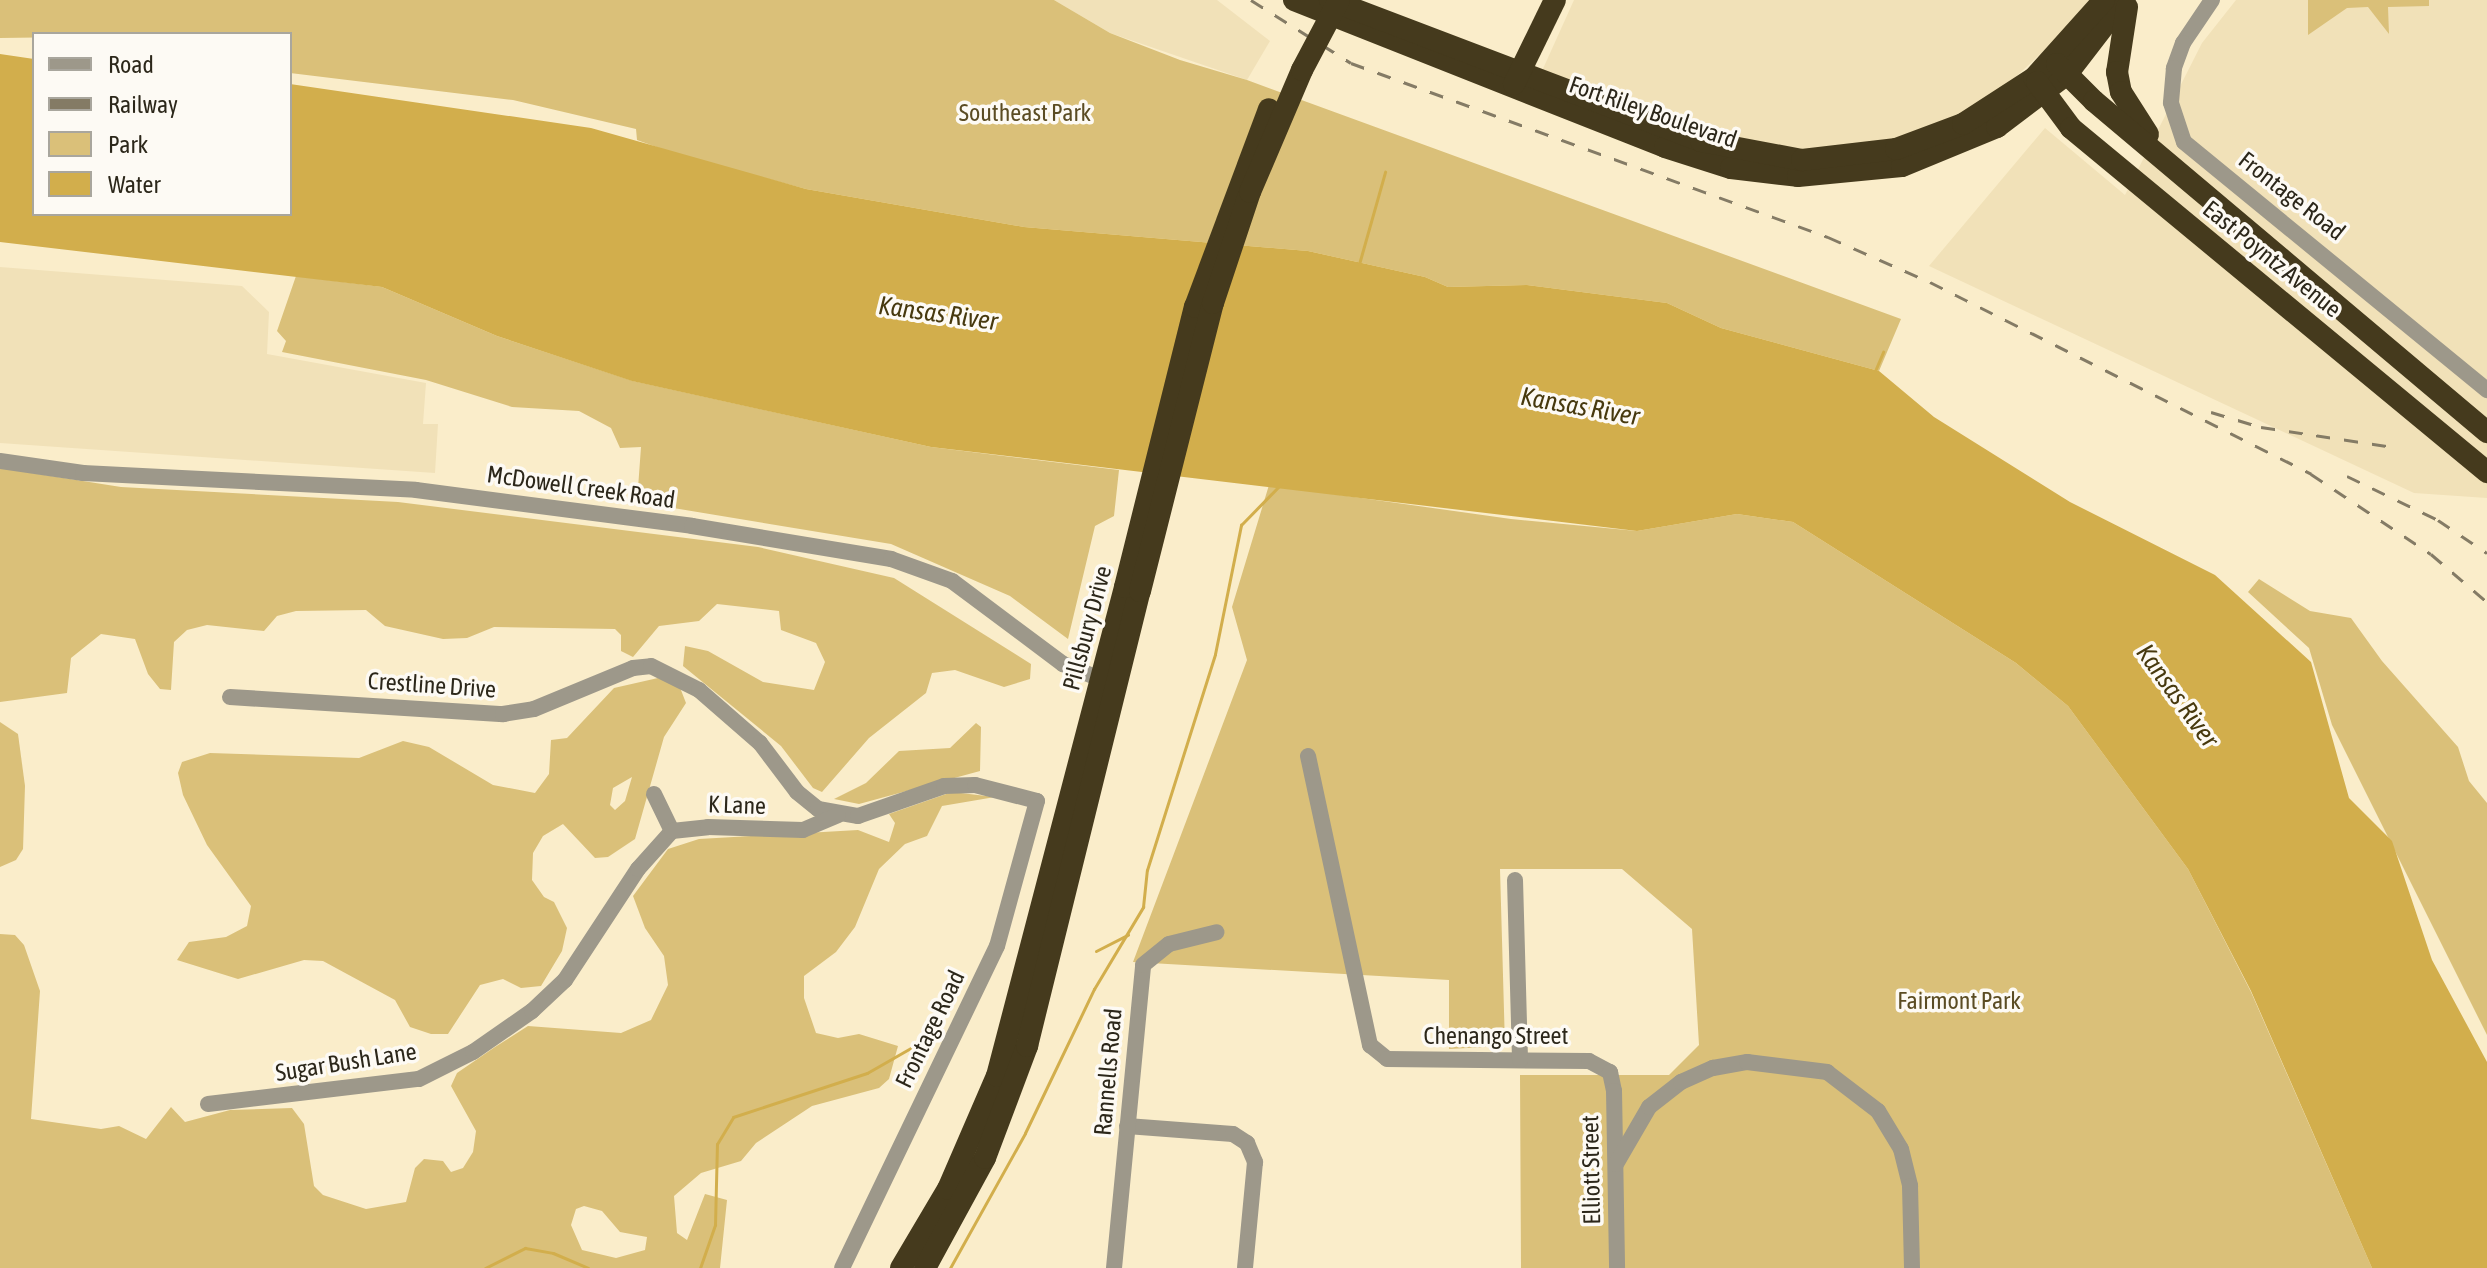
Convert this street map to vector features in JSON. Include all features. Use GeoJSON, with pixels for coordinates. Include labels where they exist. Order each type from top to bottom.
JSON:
{"type":"FeatureCollection","features":[{"type":"Feature","properties":{"kind":"highway","name":"Fort Riley Boulevard"},"geometry":{"type":"LineString","coordinates":[[1294,0],[1515,81],[1701,141],[1802,160],[1866,155],[1930,138],[2039,86]]}},
{"type":"Feature","properties":{"kind":"highway","name":"Pillsbury Drive"},"geometry":{"type":"LineString","coordinates":[[925,1268],[985,1158],[1027,1046],[1195,307],[1218,238],[1269,108],[1322,0]]}},
{"type":"Feature","properties":{"kind":"highway","name":"Fort Riley Boulevard"},"geometry":{"type":"LineString","coordinates":[[1330,0],[1700,159],[1798,176],[1902,166],[2003,124],[2039,86]]}},
{"type":"Feature","properties":{"kind":"highway","name":"Pillsbury Drive"},"geometry":{"type":"LineString","coordinates":[[1132,589],[1213,303],[1250,192],[1302,70],[1339,0]]}},
{"type":"Feature","properties":{"kind":"highway"},"geometry":{"type":"LineString","coordinates":[[1515,81],[1555,0]]}},
{"type":"Feature","properties":{"kind":"highway"},"geometry":{"type":"LineString","coordinates":[[2060,67],[2104,0]]}},
{"type":"Feature","properties":{"kind":"highway"},"geometry":{"type":"LineString","coordinates":[[2039,86],[2127,0]]}},
{"type":"Feature","properties":{"kind":"highway"},"geometry":{"type":"LineString","coordinates":[[2127,0],[2117,48],[2121,92],[2162,156]]}},
{"type":"Feature","properties":{"kind":"highway","name":"East Poyntz Avenue"},"geometry":{"type":"LineString","coordinates":[[2060,67],[2487,432]]}},
{"type":"Feature","properties":{"kind":"highway","name":"East Poyntz Avenue"},"geometry":{"type":"LineString","coordinates":[[2039,86],[2071,128],[2487,472]]}},
{"type":"Feature","properties":{"kind":"highway"},"geometry":{"type":"LineString","coordinates":[[2003,124],[2038,117],[2071,128]]}},
{"type":"Feature","properties":{"kind":"highway","name":"Pillsbury Drive"},"geometry":{"type":"LineString","coordinates":[[901,1268],[948,1189],[997,1076],[1109,682]]}},
{"type":"Feature","properties":{"kind":"street","name":"Frontage Road"},"geometry":{"type":"LineString","coordinates":[[2212,0],[2183,43],[2174,68],[2171,103],[2184,142],[2487,390]]}},
{"type":"Feature","properties":{"kind":"street","name":"McDowell Creek Road"},"geometry":{"type":"LineString","coordinates":[[0,461],[83,473],[416,490],[677,523],[891,559],[952,581],[1063,664],[1109,682]]}},
{"type":"Feature","properties":{"kind":"street","name":"Crestline Drive"},"geometry":{"type":"LineString","coordinates":[[230,697],[503,714],[534,709],[633,668],[651,666],[699,690],[760,743],[797,792],[818,809],[838,815]]}},
{"type":"Feature","properties":{"kind":"street","name":"Chenango Street"},"geometry":{"type":"LineString","coordinates":[[1308,756],[1370,1045],[1379,1056],[1589,1061],[1610,1072]]}},
{"type":"Feature","properties":{"kind":"street","name":"Frontage Road"},"geometry":{"type":"LineString","coordinates":[[838,815],[858,816],[944,786],[975,785],[1037,801],[997,946],[842,1268]]}},
{"type":"Feature","properties":{"kind":"street"},"geometry":{"type":"LineString","coordinates":[[654,794],[672,831]]}},
{"type":"Feature","properties":{"kind":"street","name":"K Lane"},"geometry":{"type":"LineString","coordinates":[[672,831],[708,827],[803,830],[838,815]]}},
{"type":"Feature","properties":{"kind":"street","name":"Sugar Bush Lane"},"geometry":{"type":"LineString","coordinates":[[208,1104],[419,1079],[473,1052],[532,1011],[565,980],[638,869],[672,831]]}},
{"type":"Feature","properties":{"kind":"street"},"geometry":{"type":"LineString","coordinates":[[1515,880],[1520,1060]]}},
{"type":"Feature","properties":{"kind":"street","name":"Rannells Road"},"geometry":{"type":"LineString","coordinates":[[1114,1268],[1143,965],[1169,944],[1217,932]]}},
{"type":"Feature","properties":{"kind":"street"},"geometry":{"type":"LineString","coordinates":[[1612,1173],[1627,1136],[1649,1107],[1681,1082],[1747,1062],[1806,1065],[1835,1076],[1878,1111],[1901,1149],[1910,1186],[1912,1268]]}},
{"type":"Feature","properties":{"kind":"street","name":"Elliott Street"},"geometry":{"type":"LineString","coordinates":[[1610,1072],[1614,1091],[1612,1173],[1617,1268]]}},
{"type":"Feature","properties":{"kind":"street"},"geometry":{"type":"LineString","coordinates":[[1127,1126],[1233,1134],[1247,1143],[1255,1162],[1245,1268]]}},
{"type":"Feature","properties":{"kind":"shaded area"},"geometry":{"type":"Polygon","coordinates":[[[1054,0],[1217,0],[1270,41],[1247,80],[1110,33],[1054,0]]]}},
{"type":"Feature","properties":{"kind":"shaded area"},"geometry":{"type":"Polygon","coordinates":[[[1574,0],[2089,0],[2061,35],[1994,97],[1914,136],[1817,152],[1722,140],[1542,71],[1574,0]]]}},
{"type":"Feature","properties":{"kind":"shaded area"},"geometry":{"type":"Polygon","coordinates":[[[2236,0],[2487,0],[2487,498],[2414,493],[1929,266],[2045,128],[2125,195],[2202,43],[2236,0]]]}},
{"type":"Feature","properties":{"kind":"shaded area"},"geometry":{"type":"Polygon","coordinates":[[[0,267],[242,286],[269,312],[267,354],[426,383],[423,424],[438,424],[435,473],[0,443],[0,267]]]}},
{"type":"Feature","properties":{"kind":"green space","name":"Southeast Park"},"geometry":{"type":"Polygon","coordinates":[[[0,0],[1054,0],[1110,33],[1180,60],[1247,80],[1901,319],[1879,371],[1721,328],[1667,303],[1527,285],[1448,287],[1425,277],[1308,251],[1024,227],[806,189],[676,154],[637,140],[636,129],[513,100],[292,73],[292,32],[32,32],[32,38],[0,38],[0,0]]]}},
{"type":"Feature","properties":{"kind":"green space"},"geometry":{"type":"Polygon","coordinates":[[[2308,0],[2429,0],[2429,6],[2388,7],[2389,34],[2368,7],[2347,8],[2308,35],[2308,0]]]}},
{"type":"Feature","properties":{"kind":"green space"},"geometry":{"type":"Polygon","coordinates":[[[296,276],[382,287],[497,336],[633,381],[931,447],[1119,470],[1114,516],[1095,526],[1068,639],[1010,596],[891,544],[637,502],[641,447],[620,448],[611,428],[579,411],[512,407],[426,380],[282,352],[286,341],[277,331],[296,276]]]}},
{"type":"Feature","properties":{"kind":"green space"},"geometry":{"type":"Polygon","coordinates":[[[0,468],[121,487],[398,502],[758,547],[894,578],[1031,664],[1030,679],[1004,687],[955,670],[932,673],[926,693],[869,738],[822,792],[813,788],[781,746],[683,666],[685,646],[708,651],[763,682],[814,690],[825,662],[816,643],[781,630],[779,611],[717,604],[699,621],[659,626],[633,657],[621,651],[621,635],[615,629],[494,627],[467,638],[443,639],[385,626],[366,610],[296,611],[277,616],[264,631],[207,625],[187,630],[174,642],[171,690],[160,689],[148,674],[135,639],[101,634],[71,658],[67,693],[0,702],[0,468]]]}},
{"type":"Feature","properties":{"kind":"green space","name":"Fairmont Park"},"geometry":{"type":"Polygon","coordinates":[[[1269,485],[1511,519],[1637,531],[1737,514],[1793,522],[2016,663],[2068,706],[2188,869],[2251,992],[2372,1268],[1521,1268],[1520,1075],[1669,1075],[1699,1045],[1692,929],[1622,869],[1500,869],[1505,1046],[1449,1049],[1449,980],[1133,962],[1247,660],[1232,607],[1269,485]]]}},
{"type":"Feature","properties":{"kind":"green space"},"geometry":{"type":"Polygon","coordinates":[[[2259,579],[2310,611],[2351,618],[2382,661],[2458,747],[2469,781],[2487,803],[2487,1035],[2332,725],[2309,648],[2248,592],[2259,579]]]}},
{"type":"Feature","properties":{"kind":"green space"},"geometry":{"type":"Polygon","coordinates":[[[658,678],[679,685],[686,703],[664,737],[635,839],[608,857],[595,858],[563,824],[543,836],[533,853],[532,880],[544,897],[554,902],[567,928],[562,951],[541,986],[521,988],[503,979],[480,985],[448,1034],[431,1034],[410,1027],[395,1000],[323,961],[304,960],[238,979],[177,960],[189,942],[226,937],[247,926],[251,906],[207,845],[183,795],[178,773],[182,762],[210,753],[359,758],[403,741],[429,747],[493,785],[535,793],[549,774],[551,740],[567,738],[614,688],[658,678]],[[632,777],[613,788],[610,805],[615,810],[625,801],[632,777]]]}},
{"type":"Feature","properties":{"kind":"green space"},"geometry":{"type":"Polygon","coordinates":[[[0,722],[18,734],[25,786],[23,849],[16,860],[0,867],[0,722]]]}},
{"type":"Feature","properties":{"kind":"green space"},"geometry":{"type":"Polygon","coordinates":[[[976,723],[981,727],[980,771],[859,804],[834,799],[866,783],[899,751],[950,748],[976,723]]]}},
{"type":"Feature","properties":{"kind":"green space"},"geometry":{"type":"Polygon","coordinates":[[[952,792],[995,797],[942,806],[927,836],[905,844],[879,869],[855,927],[836,952],[804,976],[804,998],[816,1033],[838,1038],[859,1034],[898,1046],[889,1079],[879,1088],[812,1106],[756,1143],[741,1161],[701,1173],[674,1196],[677,1233],[687,1240],[705,1194],[727,1200],[720,1268],[0,1268],[0,934],[15,935],[24,945],[40,991],[31,1119],[101,1129],[119,1126],[146,1139],[171,1107],[185,1122],[230,1110],[292,1108],[304,1124],[314,1186],[323,1195],[366,1209],[406,1202],[415,1168],[424,1159],[443,1161],[451,1172],[463,1168],[473,1152],[476,1131],[451,1086],[457,1073],[495,1047],[528,1026],[621,1033],[651,1020],[668,985],[664,956],[645,928],[633,896],[668,849],[699,839],[858,830],[889,842],[895,823],[889,814],[952,792]],[[584,1206],[576,1209],[571,1225],[582,1250],[616,1258],[645,1250],[647,1237],[620,1232],[602,1211],[584,1206]]]}},
{"type":"Feature","properties":{"kind":"water","name":"Kansas River"},"geometry":{"type":"Polygon","coordinates":[[[0,54],[32,59],[32,216],[292,216],[292,84],[591,128],[806,189],[1024,227],[1308,251],[1425,277],[1448,287],[1527,285],[1667,303],[1721,328],[1879,371],[1934,417],[2070,502],[2215,575],[2311,662],[2349,798],[2392,841],[2432,960],[2487,1062],[2487,1268],[2372,1268],[2251,991],[2188,869],[2068,706],[2016,663],[1793,522],[1737,514],[1637,531],[931,447],[632,381],[497,336],[382,287],[0,242],[0,54]]]}},
{"type":"Feature","properties":{"kind":"waterway"},"geometry":{"type":"LineString","coordinates":[[1359,264],[1385,172]]}},
{"type":"Feature","properties":{"kind":"waterway"},"geometry":{"type":"LineString","coordinates":[[1875,371],[1883,352]]}},
{"type":"Feature","properties":{"kind":"waterway"},"geometry":{"type":"LineString","coordinates":[[950,1268],[1025,1133],[1094,989],[1143,907],[1147,870],[1215,654],[1241,525],[1280,485]]}},
{"type":"Feature","properties":{"kind":"waterway"},"geometry":{"type":"LineString","coordinates":[[1096,951],[1128,935]]}},
{"type":"Feature","properties":{"kind":"waterway"},"geometry":{"type":"LineString","coordinates":[[700,1268],[715,1225],[717,1144],[733,1117],[867,1073],[935,1034]]}},
{"type":"Feature","properties":{"kind":"waterway"},"geometry":{"type":"LineString","coordinates":[[485,1268],[525,1248],[553,1253],[588,1268]]}},
{"type":"Feature","properties":{"kind":"railway"},"geometry":{"type":"LineString","coordinates":[[1251,0],[1351,63],[1828,237],[1930,282],[2311,474],[2431,554],[2487,602]]}},
{"type":"Feature","properties":{"kind":"railway"},"geometry":{"type":"LineString","coordinates":[[2211,412],[2261,427],[2387,446]]}},
{"type":"Feature","properties":{"kind":"railway"},"geometry":{"type":"LineString","coordinates":[[2347,476],[2438,520],[2487,553]]}}]}
